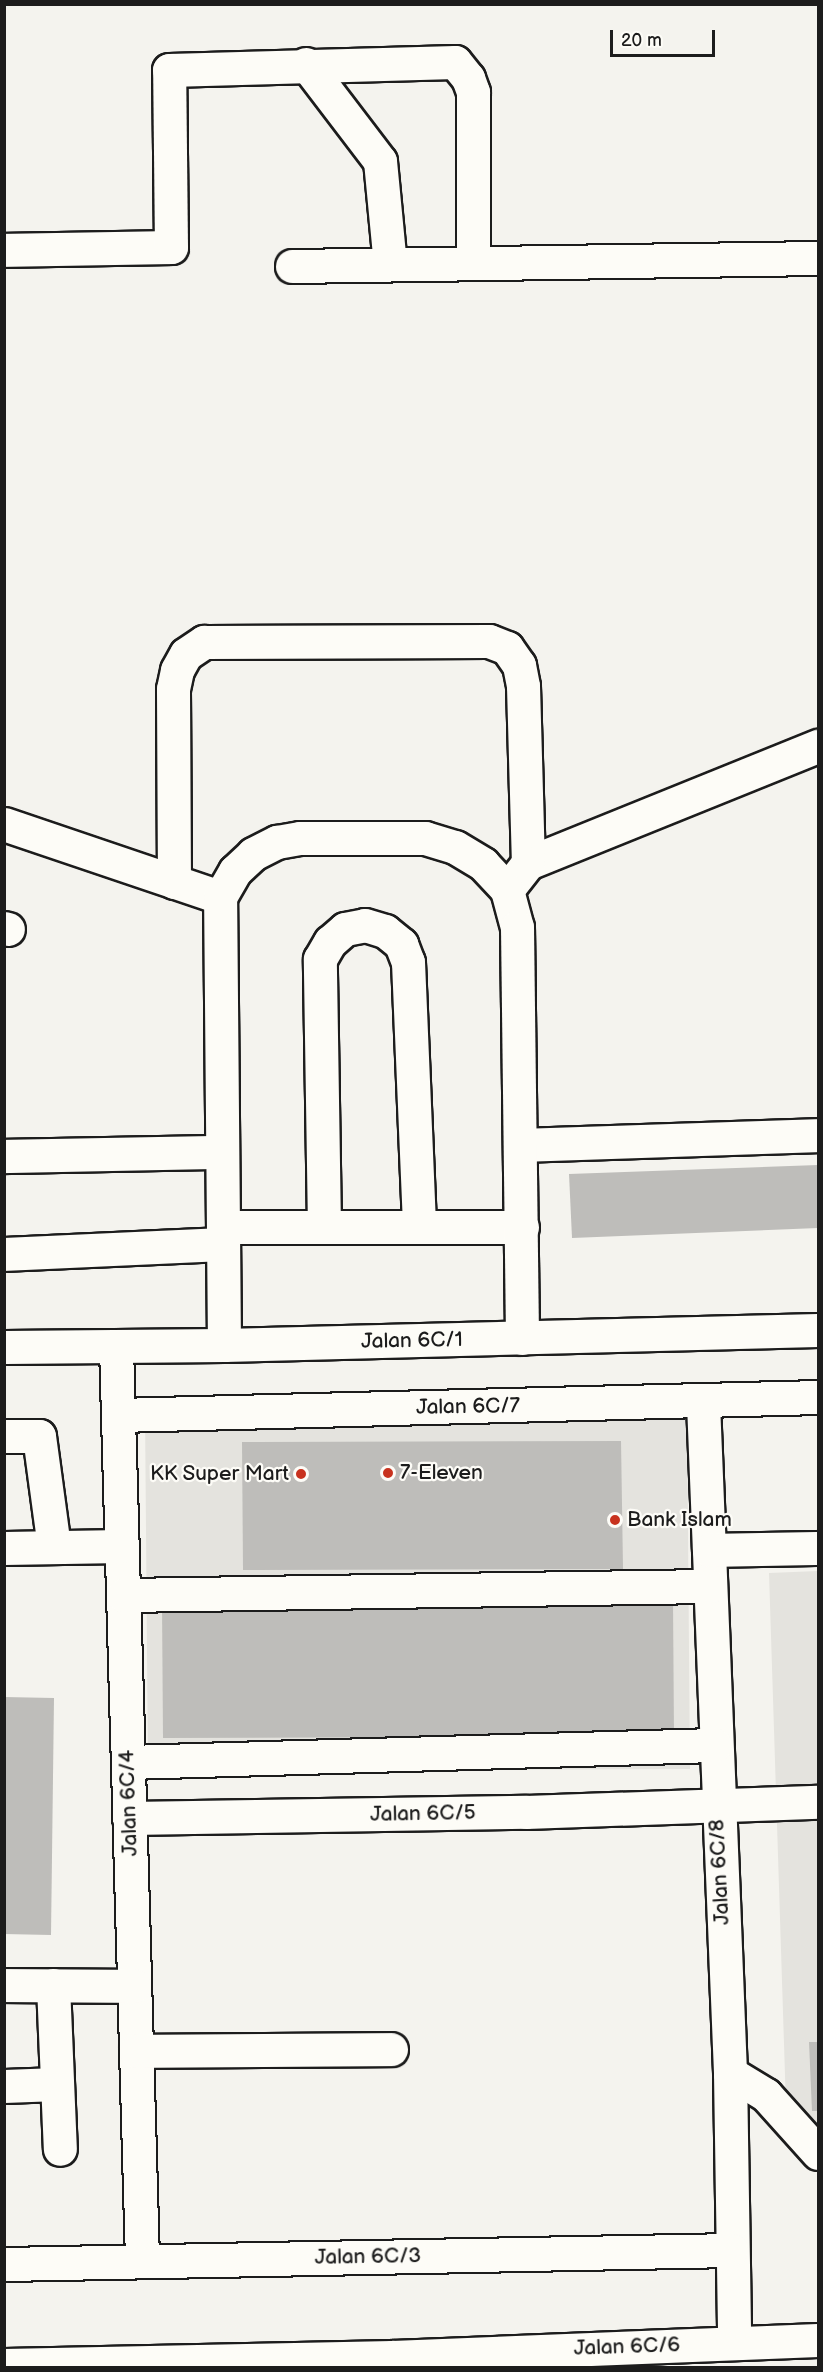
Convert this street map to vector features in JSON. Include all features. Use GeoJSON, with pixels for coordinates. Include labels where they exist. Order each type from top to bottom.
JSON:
{"type":"FeatureCollection","features":[{"type":"Feature","properties":{"kind":"street"},"geometry":{"type":"LineString","coordinates":[[4,250],[171,247],[169,70],[306,64],[455,62],[468,78],[473,92],[473,263]]}},
{"type":"Feature","properties":{"kind":"street"},"geometry":{"type":"LineString","coordinates":[[306,64],[380,161],[390,264]]}},
{"type":"Feature","properties":{"kind":"street"},"geometry":{"type":"LineString","coordinates":[[292,266],[819,258]]}},
{"type":"Feature","properties":{"kind":"street"},"geometry":{"type":"LineString","coordinates":[[174,882],[173,689],[177,670],[186,654],[204,642],[489,641],[507,648],[519,665],[523,686],[528,863]]}},
{"type":"Feature","properties":{"kind":"street"},"geometry":{"type":"LineString","coordinates":[[507,890],[528,863],[819,746]]}},
{"type":"Feature","properties":{"kind":"street"},"geometry":{"type":"LineString","coordinates":[[4,824],[220,897]]}},
{"type":"Feature","properties":{"kind":"street"},"geometry":{"type":"LineString","coordinates":[[224,1346],[220,897],[235,871],[253,854],[277,842],[300,838],[425,838],[455,847],[483,864],[507,890],[518,927],[522,1338]]}},
{"type":"Feature","properties":{"kind":"street"},"geometry":{"type":"LineString","coordinates":[[324,1227],[320,959],[330,942],[345,928],[365,925],[385,931],[401,944],[408,962],[420,1227]]}},
{"type":"Feature","properties":{"kind":"street"},"geometry":{"type":"LineString","coordinates":[[521,1145],[819,1135]]}},
{"type":"Feature","properties":{"kind":"street"},"geometry":{"type":"LineString","coordinates":[[4,1156],[222,1152]]}},
{"type":"Feature","properties":{"kind":"street"},"geometry":{"type":"LineString","coordinates":[[4,1254],[324,1227],[522,1227]]}},
{"type":"Feature","properties":{"kind":"street","name":"Jalan 6C/1"},"geometry":{"type":"LineString","coordinates":[[4,1347],[224,1346],[819,1330]]}},
{"type":"Feature","properties":{"kind":"street","name":"Jalan 6C/4"},"geometry":{"type":"LineString","coordinates":[[116,1346],[142,2261]]}},
{"type":"Feature","properties":{"kind":"street","name":"Jalan 6C/7"},"geometry":{"type":"LineString","coordinates":[[118,1415],[704,1402],[819,1397]]}},
{"type":"Feature","properties":{"kind":"street","name":"Jalan 6C/8"},"geometry":{"type":"LineString","coordinates":[[704,1402],[717,1807],[729,2073],[734,2342]]}},
{"type":"Feature","properties":{"kind":"street"},"geometry":{"type":"LineString","coordinates":[[4,1436],[39,1436],[54,1547]]}},
{"type":"Feature","properties":{"kind":"street"},"geometry":{"type":"LineString","coordinates":[[4,1548],[122,1546]]}},
{"type":"Feature","properties":{"kind":"street"},"geometry":{"type":"LineString","coordinates":[[709,1550],[819,1548]]}},
{"type":"Feature","properties":{"kind":"street"},"geometry":{"type":"LineString","coordinates":[[123,1595],[710,1586]]}},
{"type":"Feature","properties":{"kind":"street"},"geometry":{"type":"LineString","coordinates":[[128,1762],[715,1745]]}},
{"type":"Feature","properties":{"kind":"street","name":"Jalan 6C/5"},"geometry":{"type":"LineString","coordinates":[[129,1818],[717,1807],[819,1802]]}},
{"type":"Feature","properties":{"kind":"street"},"geometry":{"type":"LineString","coordinates":[[4,1985],[134,1986]]}},
{"type":"Feature","properties":{"kind":"street"},"geometry":{"type":"LineString","coordinates":[[53,1985],[60,2149]]}},
{"type":"Feature","properties":{"kind":"street"},"geometry":{"type":"LineString","coordinates":[[136,2051],[391,2049]]}},
{"type":"Feature","properties":{"kind":"street"},"geometry":{"type":"LineString","coordinates":[[729,2073],[766,2095],[819,2153]]}},
{"type":"Feature","properties":{"kind":"street"},"geometry":{"type":"LineString","coordinates":[[4,2086],[57,2084]]}},
{"type":"Feature","properties":{"kind":"street","name":"Jalan 6C/3"},"geometry":{"type":"LineString","coordinates":[[4,2264],[731,2250]]}},
{"type":"Feature","properties":{"kind":"street","name":"Jalan 6C/6"},"geometry":{"type":"LineString","coordinates":[[4,2365],[392,2362],[734,2342],[819,2340]]}},
{"type":"Feature","properties":{"kind":"shaded area"},"geometry":{"type":"Polygon","coordinates":[[[687,1409],[690,1769],[148,1771],[145,1410],[687,1409]]]}},
{"type":"Feature","properties":{"kind":"shaded area"},"geometry":{"type":"Polygon","coordinates":[[[818,1571],[818,2137],[787,2138],[769,1573],[818,1571]]]}},
{"type":"Feature","properties":{"kind":"building"},"geometry":{"type":"Polygon","coordinates":[[[818,1165],[818,1228],[572,1238],[569,1174],[818,1165]]]}},
{"type":"Feature","properties":{"kind":"building"},"geometry":{"type":"Polygon","coordinates":[[[621,1441],[623,1569],[243,1570],[242,1442],[621,1441]]]}},
{"type":"Feature","properties":{"kind":"building"},"geometry":{"type":"Polygon","coordinates":[[[673,1601],[674,1736],[163,1738],[162,1603],[673,1601]]]}},
{"type":"Feature","properties":{"kind":"building"},"geometry":{"type":"Polygon","coordinates":[[[4,1697],[54,1698],[51,1935],[4,1934],[4,1697]]]}},
{"type":"Feature","properties":{"kind":"building"},"geometry":{"type":"Polygon","coordinates":[[[809,2042],[818,2042],[818,2111],[812,2111],[809,2042]]]}},
{"type":"Feature","properties":{"kind":"place","name":"7-Eleven"},"geometry":{"type":"Point","coordinates":[388,1473]}},
{"type":"Feature","properties":{"kind":"place","name":"KK Super Mart"},"geometry":{"type":"Point","coordinates":[301,1474]}},
{"type":"Feature","properties":{"kind":"place","name":"Bank Islam"},"geometry":{"type":"Point","coordinates":[615,1520]}}]}
